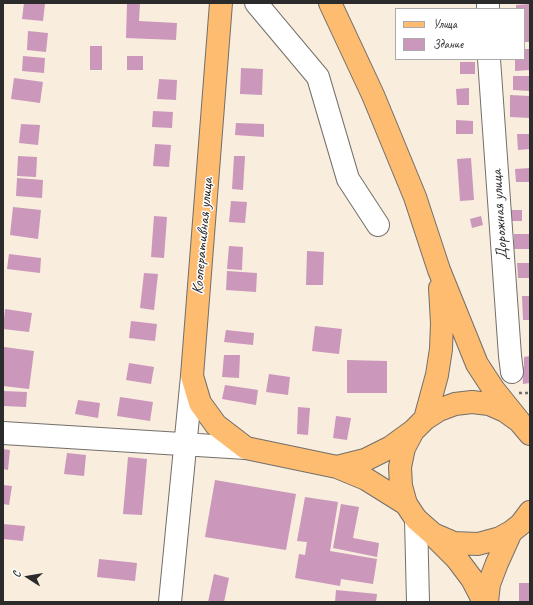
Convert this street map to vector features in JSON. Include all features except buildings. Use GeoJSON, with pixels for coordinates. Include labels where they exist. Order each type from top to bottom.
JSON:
{"type":"FeatureCollection","features":[{"type":"Feature","properties":{"kind":"main road","name":"Кооперативная улица"},"geometry":{"type":"LineString","coordinates":[[221,3],[192,376],[200,403],[216,425],[246,448]]}},
{"type":"Feature","properties":{"kind":"main road"},"geometry":{"type":"LineString","coordinates":[[330,3],[373,95],[415,196],[438,270],[477,364],[494,390],[524,428]]}},
{"type":"Feature","properties":{"kind":"main road"},"geometry":{"type":"LineString","coordinates":[[411,512],[400,486],[400,467],[404,448],[419,425],[437,374],[441,349],[442,324],[438,270]]}},
{"type":"Feature","properties":{"kind":"main road"},"geometry":{"type":"LineString","coordinates":[[337,467],[366,460],[391,447],[439,410],[455,404],[472,402],[489,404],[505,411],[524,428]]}},
{"type":"Feature","properties":{"kind":"main road"},"geometry":{"type":"LineString","coordinates":[[246,448],[337,467],[366,479],[411,512],[457,559],[472,579],[484,602]]}},
{"type":"Feature","properties":{"kind":"main road"},"geometry":{"type":"LineString","coordinates":[[433,534],[454,543],[478,544],[500,538],[523,522]]}},
{"type":"Feature","properties":{"kind":"main road"},"geometry":{"type":"LineString","coordinates":[[488,602],[490,584],[497,563],[523,522]]}},
{"type":"Feature","properties":{"kind":"street"},"geometry":{"type":"LineString","coordinates":[[256,3],[318,77],[348,178],[378,224]]}},
{"type":"Feature","properties":{"kind":"street","name":"Дорожная улица"},"geometry":{"type":"LineString","coordinates":[[489,60],[512,372]]}},
{"type":"Feature","properties":{"kind":"street"},"geometry":{"type":"LineString","coordinates":[[170,602],[192,376]]}},
{"type":"Feature","properties":{"kind":"street"},"geometry":{"type":"LineString","coordinates":[[3,433],[246,448]]}},
{"type":"Feature","properties":{"kind":"street"},"geometry":{"type":"LineString","coordinates":[[411,512],[418,602]]}}]}
